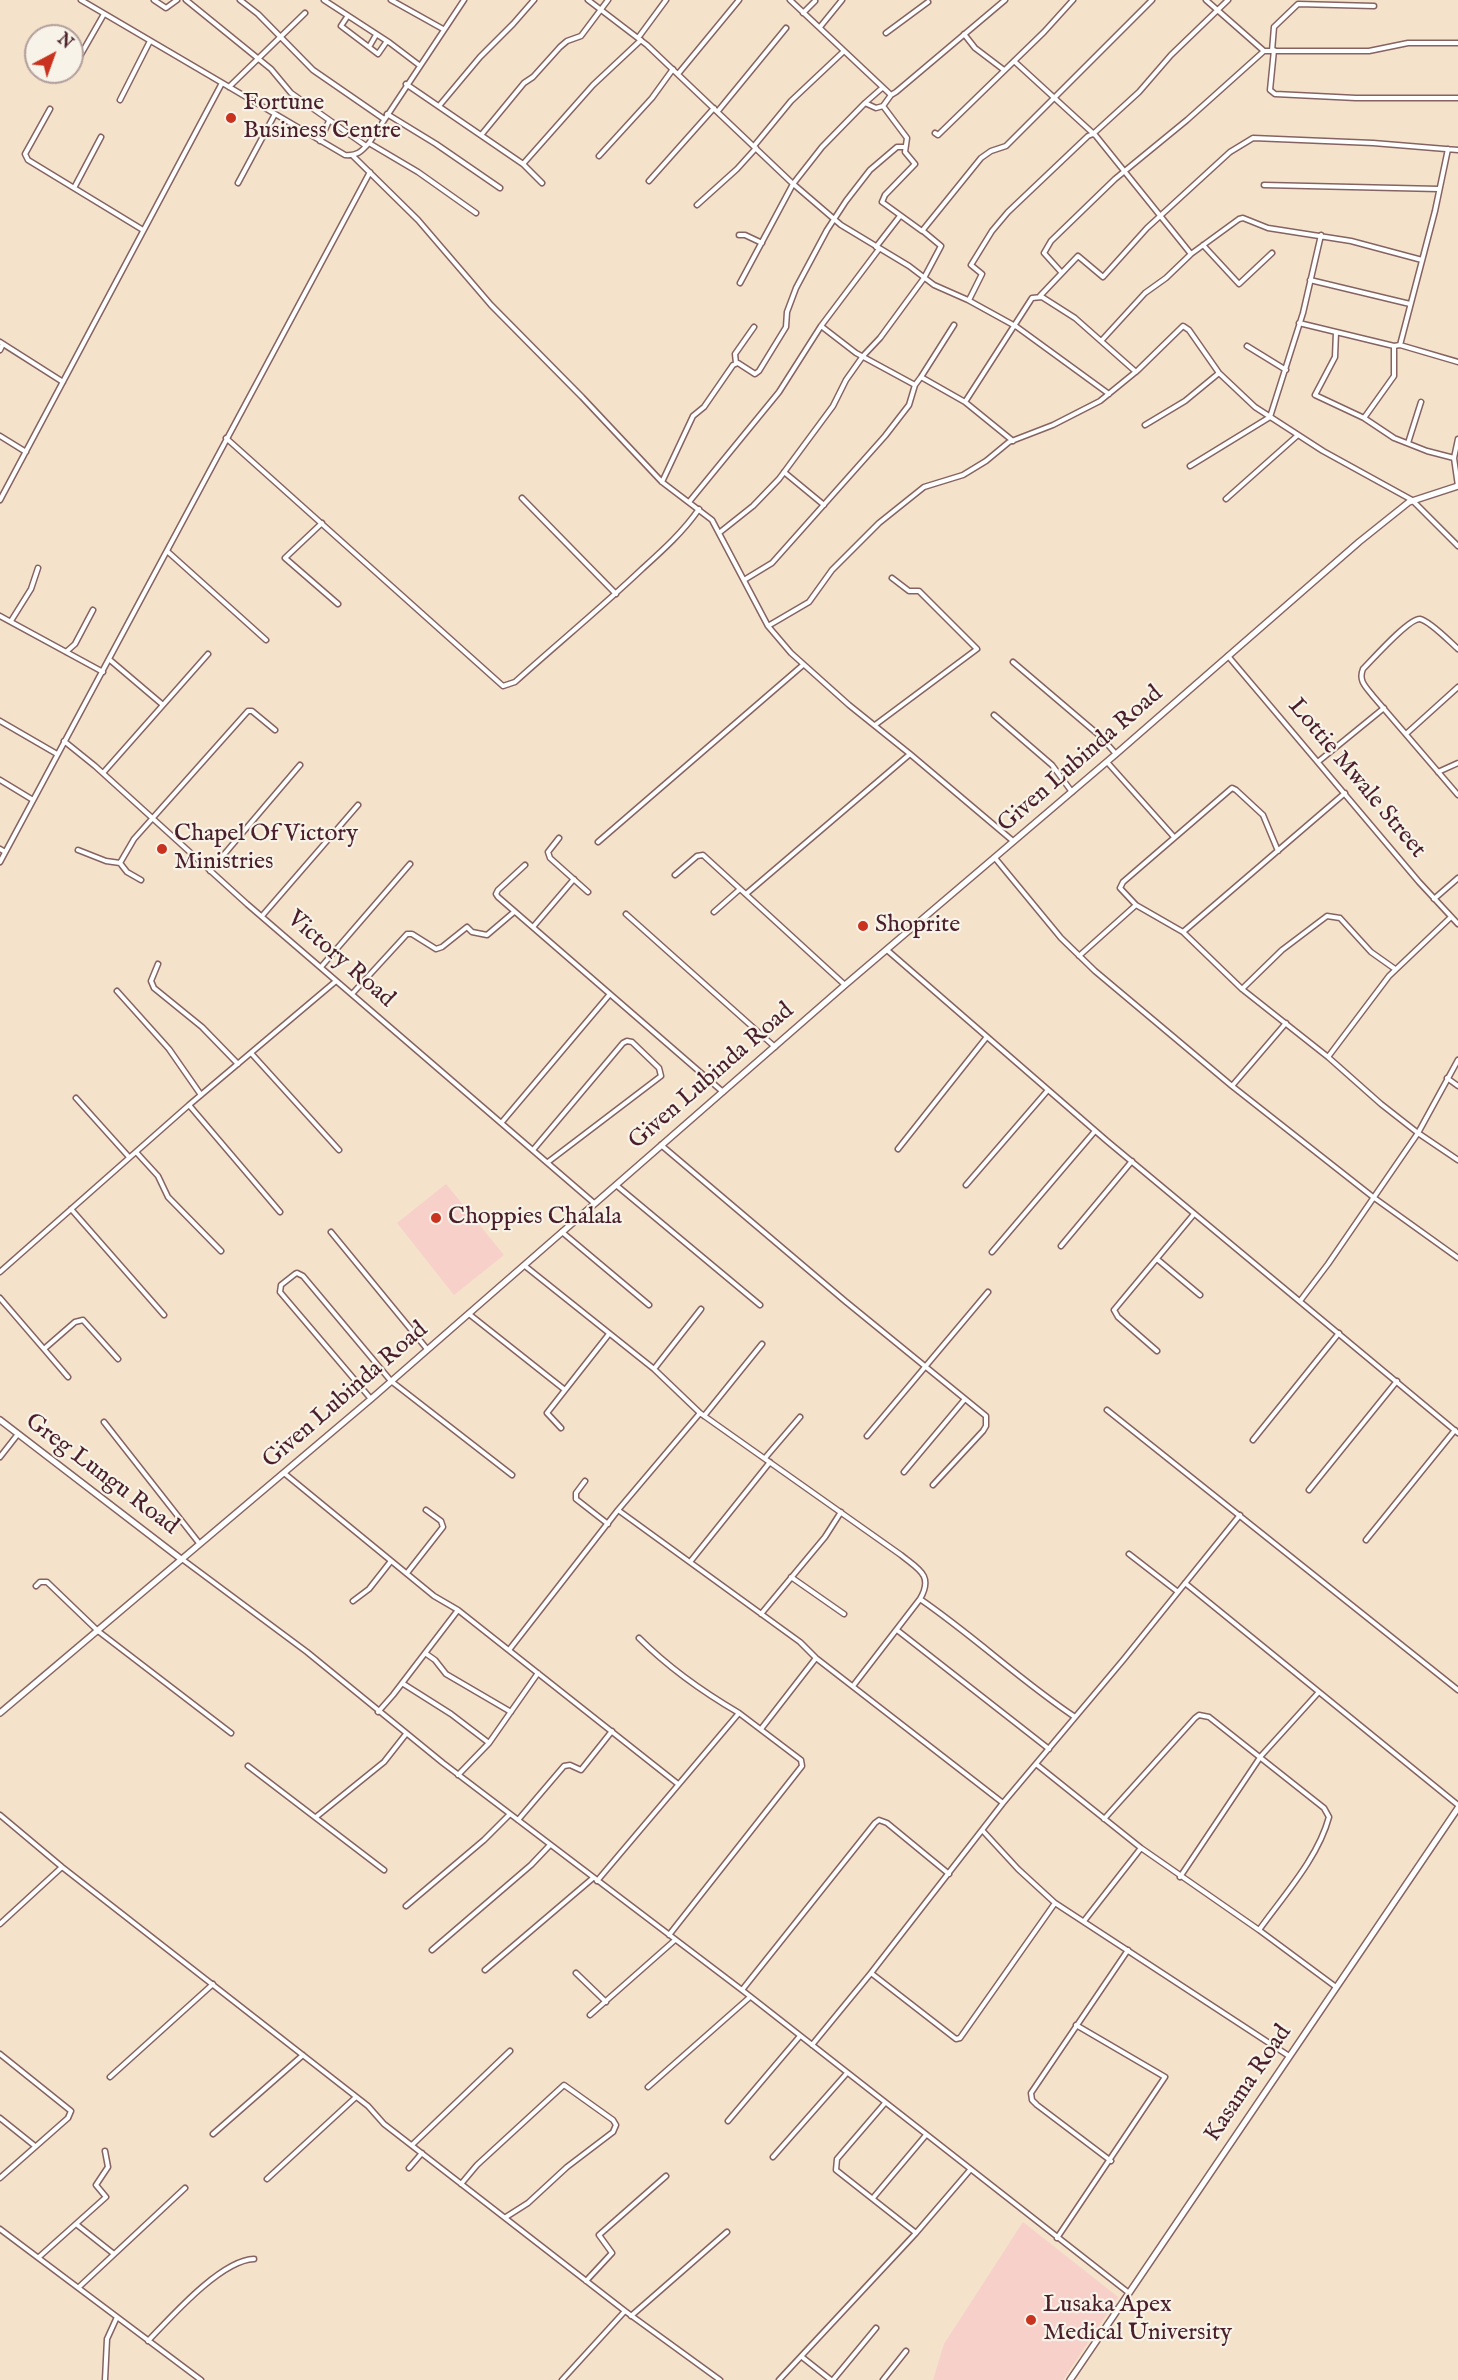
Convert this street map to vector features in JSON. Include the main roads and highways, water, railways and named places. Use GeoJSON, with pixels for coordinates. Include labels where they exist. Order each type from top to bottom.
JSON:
{"type":"FeatureCollection","features":[{"type":"Feature","properties":{"kind":"place","name":"Fortune Business Centre"},"geometry":{"type":"Point","coordinates":[231,118]}},
{"type":"Feature","properties":{"kind":"place","name":"Chapel Of Victory Ministries"},"geometry":{"type":"Point","coordinates":[162,849]}},
{"type":"Feature","properties":{"kind":"place","name":"Shoprite"},"geometry":{"type":"Point","coordinates":[863,926]}},
{"type":"Feature","properties":{"kind":"place","name":"Choppies Chalala"},"geometry":{"type":"Point","coordinates":[436,1218]}},
{"type":"Feature","properties":{"kind":"place","name":"Lusaka Apex Medical University"},"geometry":{"type":"Point","coordinates":[1031,2320]}}]}
